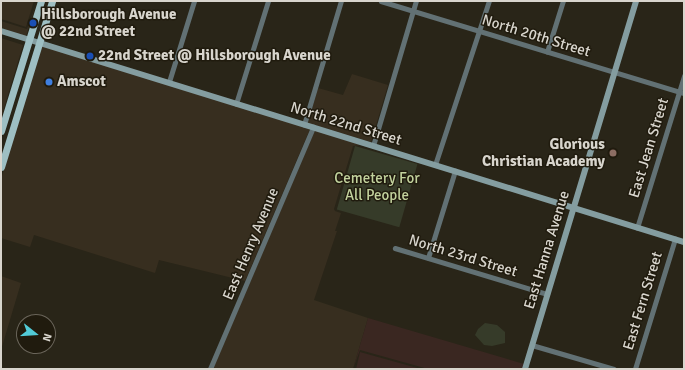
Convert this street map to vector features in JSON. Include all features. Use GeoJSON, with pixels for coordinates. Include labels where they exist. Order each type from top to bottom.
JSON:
{"type":"FeatureCollection","features":[{"type":"Feature","properties":{"kind":"main road"},"geometry":{"type":"LineString","coordinates":[[1,131],[41,1]]}},
{"type":"Feature","properties":{"kind":"main road"},"geometry":{"type":"LineString","coordinates":[[1,167],[52,1]]}},
{"type":"Feature","properties":{"kind":"street"},"geometry":{"type":"LineString","coordinates":[[169,82],[194,1]]}},
{"type":"Feature","properties":{"kind":"street"},"geometry":{"type":"LineString","coordinates":[[236,104],[268,1]]}},
{"type":"Feature","properties":{"kind":"street"},"geometry":{"type":"LineString","coordinates":[[304,125],[341,1]]}},
{"type":"Feature","properties":{"kind":"street","name":"North 20th Street"},"geometry":{"type":"LineString","coordinates":[[381,1],[615,73],[682,92]]}},
{"type":"Feature","properties":{"kind":"street"},"geometry":{"type":"LineString","coordinates":[[373,146],[416,1]]}},
{"type":"Feature","properties":{"kind":"street"},"geometry":{"type":"LineString","coordinates":[[435,165],[489,1]]}},
{"type":"Feature","properties":{"kind":"street"},"geometry":{"type":"LineString","coordinates":[[547,52],[563,1]]}},
{"type":"Feature","properties":{"kind":"street","name":"East Hanna Avenue"},"geometry":{"type":"LineString","coordinates":[[525,369],[636,1]]}},
{"type":"Feature","properties":{"kind":"street","name":"North 22nd Street"},"geometry":{"type":"LineString","coordinates":[[1,31],[684,242]]}},
{"type":"Feature","properties":{"kind":"street","name":"East Jean Street"},"geometry":{"type":"LineString","coordinates":[[637,228],[682,92],[684,76]]}},
{"type":"Feature","properties":{"kind":"street","name":"East Henry Avenue"},"geometry":{"type":"LineString","coordinates":[[210,369],[313,127]]}},
{"type":"Feature","properties":{"kind":"street"},"geometry":{"type":"LineString","coordinates":[[428,258],[455,171]]}},
{"type":"Feature","properties":{"kind":"street","name":"East Fern Street"},"geometry":{"type":"LineString","coordinates":[[635,369],[675,239]]}},
{"type":"Feature","properties":{"kind":"street","name":"North 23rd Street"},"geometry":{"type":"LineString","coordinates":[[395,248],[547,294]]}},
{"type":"Feature","properties":{"kind":"street"},"geometry":{"type":"LineString","coordinates":[[532,346],[614,369]]}},
{"type":"Feature","properties":{"kind":"shaded area"},"geometry":{"type":"Polygon","coordinates":[[[1,1],[34,1],[26,27],[1,19],[1,1]]]}},
{"type":"Feature","properties":{"kind":"shaded area"},"geometry":{"type":"Polygon","coordinates":[[[37,1],[26,36],[1,28],[1,21],[27,29],[37,1]]]}},
{"type":"Feature","properties":{"kind":"shaded area"},"geometry":{"type":"Polygon","coordinates":[[[1,38],[23,45],[1,118],[1,38]]]}},
{"type":"Feature","properties":{"kind":"shaded area"},"geometry":{"type":"Polygon","coordinates":[[[42,46],[310,129],[245,281],[159,260],[155,273],[34,235],[30,247],[1,238],[1,179],[42,46]]]}},
{"type":"Feature","properties":{"kind":"shaded area"},"geometry":{"type":"Polygon","coordinates":[[[352,74],[388,85],[371,142],[308,123],[318,88],[343,95],[352,74]]]}},
{"type":"Feature","properties":{"kind":"shaded area"},"geometry":{"type":"Polygon","coordinates":[[[315,130],[361,145],[353,146],[334,209],[335,211],[341,213],[335,231],[337,231],[314,300],[368,318],[353,369],[213,369],[315,130]]]}},
{"type":"Feature","properties":{"kind":"shaded area"},"geometry":{"type":"Polygon","coordinates":[[[1,276],[21,283],[1,350],[1,276]]]}},
{"type":"Feature","properties":{"kind":"shaded area"},"geometry":{"type":"Polygon","coordinates":[[[368,318],[524,364],[522,369],[428,369],[360,350],[353,369],[368,318]]]}},
{"type":"Feature","properties":{"kind":"shaded area"},"geometry":{"type":"Polygon","coordinates":[[[360,352],[421,369],[356,369],[360,352]]]}},
{"type":"Feature","properties":{"kind":"green space","name":"Cemetery For All People"},"geometry":{"type":"Polygon","coordinates":[[[355,146],[417,164],[399,227],[337,209],[355,146]]]}},
{"type":"Feature","properties":{"kind":"green space"},"geometry":{"type":"Polygon","coordinates":[[[485,323],[497,325],[505,332],[505,343],[492,346],[484,345],[475,335],[478,329],[485,323]]]}},
{"type":"Feature","properties":{"kind":"place","name":"Hillsborough Avenue @ 22nd Street"},"geometry":{"type":"Point","coordinates":[33,23]}},
{"type":"Feature","properties":{"kind":"place","name":"22nd Street @ Hillsborough Avenue"},"geometry":{"type":"Point","coordinates":[90,56]}},
{"type":"Feature","properties":{"kind":"place","name":"Amscot"},"geometry":{"type":"Point","coordinates":[49,82]}},
{"type":"Feature","properties":{"kind":"place","name":"Glorious Christian Academy"},"geometry":{"type":"Point","coordinates":[613,153]}}]}
